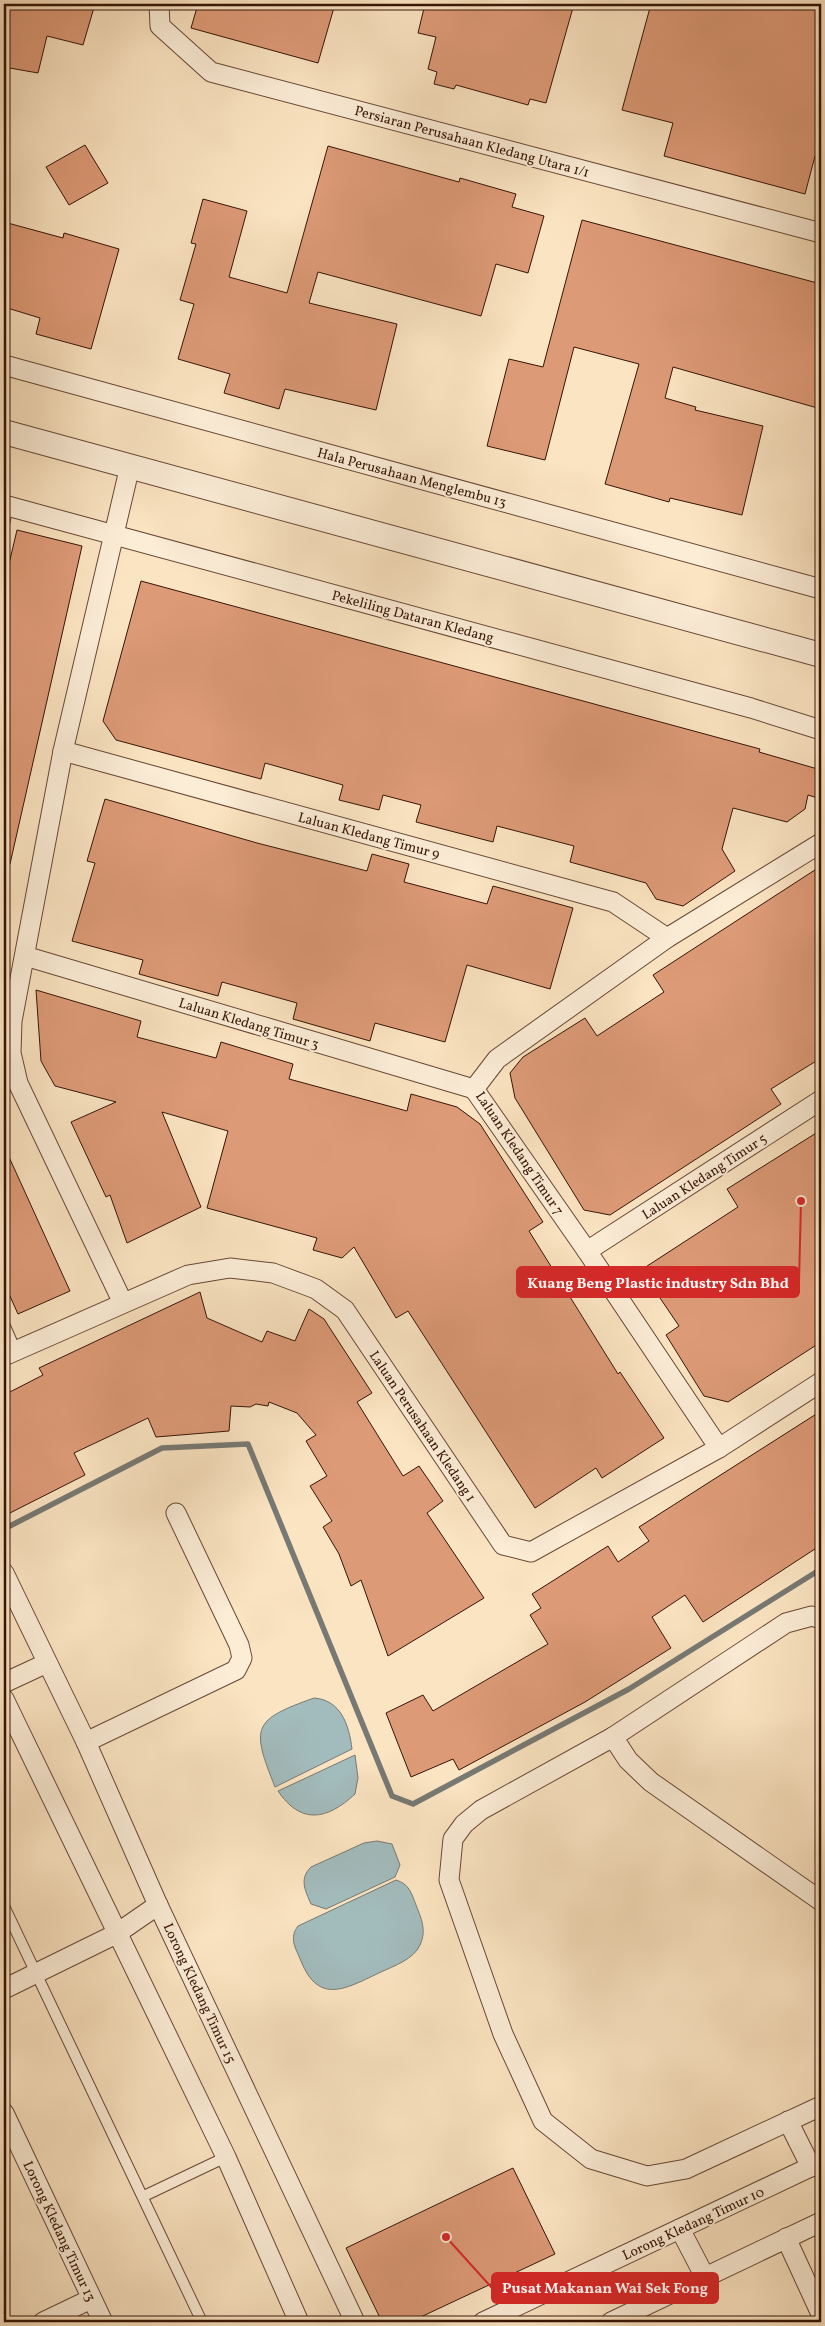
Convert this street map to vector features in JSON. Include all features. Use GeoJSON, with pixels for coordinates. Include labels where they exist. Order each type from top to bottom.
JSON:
{"type":"FeatureCollection","features":[{"type":"Feature","properties":{"kind":"street","name":"Persiaran Perusahaan Kledang Utara 1/1"},"geometry":{"type":"LineString","coordinates":[[159,4],[160,26],[211,72],[821,232]]}},
{"type":"Feature","properties":{"kind":"street","name":"Hala Perusahaan Menglembu 13"},"geometry":{"type":"LineString","coordinates":[[4,365],[821,589]]}},
{"type":"Feature","properties":{"kind":"street"},"geometry":{"type":"LineString","coordinates":[[4,432],[821,655]]}},
{"type":"Feature","properties":{"kind":"street"},"geometry":{"type":"LineString","coordinates":[[123,1303],[18,1083],[11,1053],[12,1021],[63,751],[130,466]]}},
{"type":"Feature","properties":{"kind":"street","name":"Pekeliling Dataran Kledang"},"geometry":{"type":"LineString","coordinates":[[5,512],[114,534],[751,708],[821,730]]}},
{"type":"Feature","properties":{"kind":"street","name":"Laluan Kledang Timur 9"},"geometry":{"type":"LineString","coordinates":[[63,751],[614,902],[667,938]]}},
{"type":"Feature","properties":{"kind":"street","name":"Laluan Kledang Timur 7"},"geometry":{"type":"LineString","coordinates":[[719,1448],[587,1251],[474,1089],[497,1059],[667,938],[821,843]]}},
{"type":"Feature","properties":{"kind":"street","name":"Laluan Kledang Timur 3"},"geometry":{"type":"LineString","coordinates":[[25,956],[474,1089]]}},
{"type":"Feature","properties":{"kind":"street","name":"Laluan Kledang Timur 5"},"geometry":{"type":"LineString","coordinates":[[587,1251],[821,1100]]}},
{"type":"Feature","properties":{"kind":"street","name":"Laluan Perusahaan Kledang 1"},"geometry":{"type":"LineString","coordinates":[[10,1354],[188,1275],[230,1268],[273,1273],[316,1289],[345,1310],[502,1545],[531,1552],[719,1448],[821,1382]]}},
{"type":"Feature","properties":{"kind":"street"},"geometry":{"type":"LineString","coordinates":[[86,1742],[236,1670],[242,1658],[239,1645],[176,1512]]}},
{"type":"Feature","properties":{"kind":"street","name":"Lorong Kledang Timur 15"},"geometry":{"type":"LineString","coordinates":[[4,1573],[86,1742],[158,1905],[355,2322]]}},
{"type":"Feature","properties":{"kind":"street"},"geometry":{"type":"LineString","coordinates":[[821,1619],[812,1616],[786,1623],[613,1737],[481,1810],[464,1824],[453,1839],[449,1880],[503,2034],[544,2122],[591,2159],[647,2176],[686,2169],[821,2106]]}},
{"type":"Feature","properties":{"kind":"street"},"geometry":{"type":"LineString","coordinates":[[4,1683],[47,1663]]}},
{"type":"Feature","properties":{"kind":"street"},"geometry":{"type":"LineString","coordinates":[[4,1699],[226,2158],[300,2322]]}},
{"type":"Feature","properties":{"kind":"street"},"geometry":{"type":"LineString","coordinates":[[613,1737],[628,1760],[650,1782],[821,1901]]}},
{"type":"Feature","properties":{"kind":"street"},"geometry":{"type":"LineString","coordinates":[[4,1989],[116,1934],[158,1905]]}},
{"type":"Feature","properties":{"kind":"street","name":"Lorong Kledang Timur 13"},"geometry":{"type":"LineString","coordinates":[[4,2113],[103,2322]]}},
{"type":"Feature","properties":{"kind":"street"},"geometry":{"type":"LineString","coordinates":[[788,2121],[816,2164]]}},
{"type":"Feature","properties":{"kind":"street","name":"Lorong Kledang Timur 10"},"geometry":{"type":"LineString","coordinates":[[483,2322],[816,2164]]}},
{"type":"Feature","properties":{"kind":"street"},"geometry":{"type":"LineString","coordinates":[[611,2322],[821,2222]]}},
{"type":"Feature","properties":{"kind":"street"},"geometry":{"type":"LineString","coordinates":[[680,2229],[705,2277]]}},
{"type":"Feature","properties":{"kind":"street"},"geometry":{"type":"LineString","coordinates":[[786,2238],[821,2314]]}},
{"type":"Feature","properties":{"kind":"street"},"geometry":{"type":"LineString","coordinates":[[43,2322],[91,2298]]}},
{"type":"Feature","properties":{"kind":"lane"},"geometry":{"type":"LineString","coordinates":[[4,1324],[10,1354]]}},
{"type":"Feature","properties":{"kind":"lane"},"geometry":{"type":"LineString","coordinates":[[4,1906],[144,2196],[202,2322]]}},
{"type":"Feature","properties":{"kind":"lane"},"geometry":{"type":"LineString","coordinates":[[144,2196],[226,2158]]}},
{"type":"Feature","properties":{"kind":"water"},"geometry":{"type":"Polygon","coordinates":[[[314,1698],[331,1703],[342,1715],[349,1731],[352,1749],[275,1787],[262,1751],[260,1738],[262,1728],[268,1720],[278,1713],[314,1698]]]}},
{"type":"Feature","properties":{"kind":"water"},"geometry":{"type":"Polygon","coordinates":[[[355,1755],[358,1778],[355,1794],[345,1803],[334,1809],[315,1815],[305,1814],[287,1802],[278,1791],[355,1755]]]}},
{"type":"Feature","properties":{"kind":"water"},"geometry":{"type":"Polygon","coordinates":[[[377,1841],[392,1844],[400,1865],[395,1877],[326,1909],[311,1904],[305,1889],[304,1880],[307,1871],[311,1867],[364,1843],[377,1841]]]}},
{"type":"Feature","properties":{"kind":"water"},"geometry":{"type":"Polygon","coordinates":[[[396,1880],[409,1889],[421,1919],[423,1934],[417,1950],[397,1965],[357,1983],[335,1989],[325,1988],[316,1984],[308,1975],[295,1947],[293,1939],[298,1926],[396,1880]]]}},
{"type":"Feature","properties":{"kind":"building"},"geometry":{"type":"Polygon","coordinates":[[[4,4],[95,4],[83,45],[47,36],[38,73],[4,67],[4,4]]]}},
{"type":"Feature","properties":{"kind":"building"},"geometry":{"type":"Polygon","coordinates":[[[198,4],[335,4],[318,63],[191,28],[198,4]]]}},
{"type":"Feature","properties":{"kind":"building"},"geometry":{"type":"Polygon","coordinates":[[[425,4],[574,4],[546,103],[530,99],[528,105],[456,85],[454,89],[434,84],[437,72],[428,69],[436,37],[418,33],[425,4]]]}},
{"type":"Feature","properties":{"kind":"building"},"geometry":{"type":"Polygon","coordinates":[[[651,4],[821,4],[821,158],[815,156],[805,194],[664,156],[673,123],[622,110],[651,4]]]}},
{"type":"Feature","properties":{"kind":"building"},"geometry":{"type":"Polygon","coordinates":[[[85,145],[108,183],[69,205],[46,167],[85,145]]]}},
{"type":"Feature","properties":{"kind":"building"},"geometry":{"type":"Polygon","coordinates":[[[328,146],[459,182],[460,178],[516,194],[512,207],[544,216],[528,273],[496,264],[481,316],[318,272],[309,303],[397,324],[376,410],[285,389],[279,409],[224,393],[230,374],[178,359],[194,304],[180,300],[196,244],[191,243],[203,199],[247,211],[229,277],[287,293],[328,146]]]}},
{"type":"Feature","properties":{"kind":"building"},"geometry":{"type":"Polygon","coordinates":[[[582,220],[821,284],[821,409],[673,367],[665,398],[696,407],[695,410],[763,426],[742,515],[670,498],[669,502],[605,484],[639,364],[574,347],[545,460],[487,446],[509,359],[543,367],[582,220]]]}},
{"type":"Feature","properties":{"kind":"building"},"geometry":{"type":"Polygon","coordinates":[[[4,222],[63,238],[64,233],[119,249],[91,349],[36,334],[40,318],[4,307],[4,222]]]}},
{"type":"Feature","properties":{"kind":"building"},"geometry":{"type":"Polygon","coordinates":[[[17,530],[82,546],[10,864],[4,863],[4,585],[17,530]]]}},
{"type":"Feature","properties":{"kind":"building"},"geometry":{"type":"Polygon","coordinates":[[[141,581],[760,749],[759,752],[821,770],[821,799],[808,795],[805,809],[787,822],[733,808],[722,849],[735,871],[683,906],[656,899],[646,883],[570,862],[574,846],[497,826],[493,842],[416,822],[421,805],[383,795],[379,810],[339,800],[343,785],[265,763],[261,779],[116,740],[103,721],[141,581]]]}},
{"type":"Feature","properties":{"kind":"building"},"geometry":{"type":"Polygon","coordinates":[[[105,799],[257,843],[367,871],[372,854],[409,864],[404,882],[487,904],[493,886],[573,908],[550,989],[467,965],[445,1042],[375,1023],[370,1041],[293,1019],[297,1003],[222,982],[218,996],[139,974],[143,960],[72,941],[95,863],[87,861],[105,799]]]}},
{"type":"Feature","properties":{"kind":"building"},"geometry":{"type":"Polygon","coordinates":[[[821,866],[821,1058],[771,1089],[781,1104],[610,1215],[584,1210],[515,1098],[510,1073],[523,1057],[585,1018],[597,1036],[664,992],[653,975],[821,866]]]}},
{"type":"Feature","properties":{"kind":"building"},"geometry":{"type":"Polygon","coordinates":[[[36,990],[141,1021],[137,1037],[216,1058],[221,1042],[293,1064],[289,1079],[407,1111],[411,1094],[457,1107],[480,1124],[543,1222],[529,1231],[618,1374],[620,1372],[664,1438],[602,1478],[596,1468],[535,1508],[408,1311],[396,1318],[354,1247],[342,1258],[313,1250],[317,1238],[207,1208],[228,1131],[162,1112],[201,1207],[127,1243],[110,1195],[106,1197],[71,1122],[116,1102],[55,1086],[41,1061],[36,990]]]}},
{"type":"Feature","properties":{"kind":"building"},"geometry":{"type":"Polygon","coordinates":[[[821,1130],[821,1342],[728,1402],[704,1396],[666,1335],[679,1326],[641,1270],[738,1207],[727,1189],[821,1130]]]}},
{"type":"Feature","properties":{"kind":"building"},"geometry":{"type":"Polygon","coordinates":[[[4,1146],[70,1291],[18,1314],[4,1283],[4,1146]]]}},
{"type":"Feature","properties":{"kind":"building"},"geometry":{"type":"Polygon","coordinates":[[[200,1292],[207,1318],[262,1342],[267,1331],[295,1341],[309,1309],[324,1319],[372,1393],[357,1402],[403,1476],[419,1466],[443,1501],[427,1513],[484,1598],[388,1656],[361,1580],[351,1586],[339,1554],[323,1527],[332,1521],[310,1486],[327,1476],[306,1441],[316,1435],[297,1413],[269,1402],[268,1406],[256,1404],[250,1407],[231,1406],[229,1431],[156,1437],[148,1418],[74,1453],[85,1475],[4,1516],[4,1395],[43,1375],[39,1368],[200,1292]]]}},
{"type":"Feature","properties":{"kind":"building"},"geometry":{"type":"Polygon","coordinates":[[[821,1411],[821,1545],[703,1622],[685,1595],[652,1617],[671,1648],[585,1702],[459,1770],[453,1759],[411,1777],[386,1713],[423,1695],[433,1711],[548,1644],[530,1615],[541,1608],[532,1594],[608,1546],[618,1562],[649,1541],[639,1527],[821,1411]]]}},
{"type":"Feature","properties":{"kind":"building"},"geometry":{"type":"Polygon","coordinates":[[[513,2168],[555,2254],[410,2322],[382,2322],[346,2248],[513,2168]]]}},
{"type":"Feature","properties":{"kind":"waterway"},"geometry":{"type":"LineString","coordinates":[[4,1529],[162,1448],[248,1444],[392,1796],[413,1804],[629,1689],[821,1569]]}},
{"type":"Feature","properties":{"kind":"place","name":"Kuang Beng Plastic industry Sdn Bhd"},"geometry":{"type":"Point","coordinates":[801,1201]}},
{"type":"Feature","properties":{"kind":"place","name":"Pusat Makanan Wai Sek Fong"},"geometry":{"type":"Point","coordinates":[446,2237]}}]}
